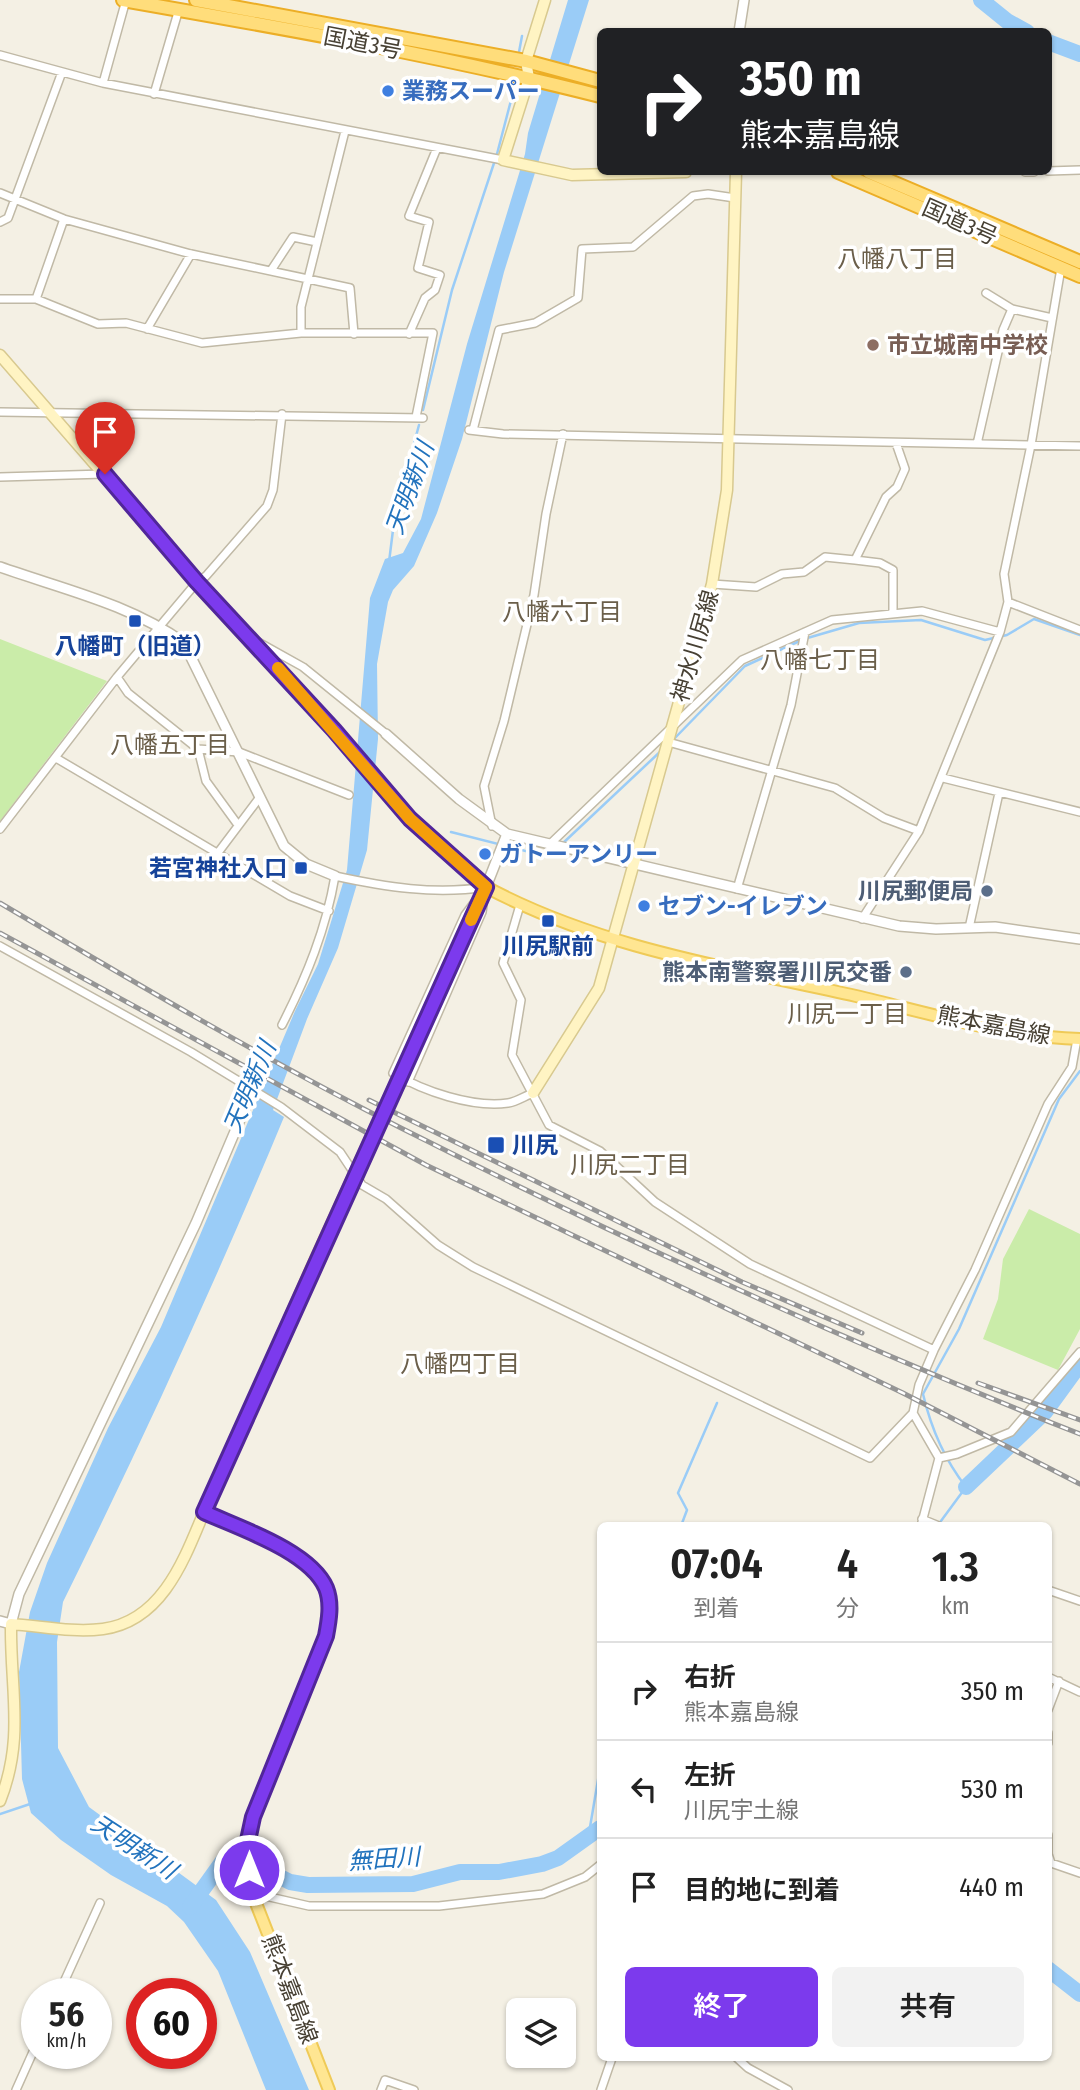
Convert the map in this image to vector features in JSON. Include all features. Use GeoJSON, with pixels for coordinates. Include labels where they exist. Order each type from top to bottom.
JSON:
{"type":"FeatureCollection","features":[{"type":"Feature","properties":{"kind":"highway","name":"国道3号"},"geometry":{"type":"LineString","coordinates":[[125,0],[534,80],[597,95]]}},
{"type":"Feature","properties":{"kind":"highway","name":"国道3号"},"geometry":{"type":"LineString","coordinates":[[196,0],[526,61],[597,80]]}},
{"type":"Feature","properties":{"kind":"highway","name":"国道3号"},"geometry":{"type":"LineString","coordinates":[[845,175],[1080,276]]}},
{"type":"Feature","properties":{"kind":"highway","name":"国道3号"},"geometry":{"type":"LineString","coordinates":[[876,175],[1080,262]]}},
{"type":"Feature","properties":{"kind":"main road"},"geometry":{"type":"LineString","coordinates":[[545,0],[526,61],[534,80],[503,160],[572,175],[597,174]]}},
{"type":"Feature","properties":{"kind":"main road","name":"神水川尻線"},"geometry":{"type":"LineString","coordinates":[[533,1093],[598,988],[614,941],[632,865],[712,584],[724,519],[729,441],[736,175]]}},
{"type":"Feature","properties":{"kind":"main road"},"geometry":{"type":"LineString","coordinates":[[0,355],[197,582],[383,789],[441,849],[486,887],[311,1270],[180,1567],[148,1609],[131,1620],[103,1629],[66,1629],[5,1623],[16,1733],[8,1780],[0,1801]]}},
{"type":"Feature","properties":{"kind":"main road","name":"熊本嘉島線"},"geometry":{"type":"LineString","coordinates":[[486,887],[520,905],[614,941],[1004,1030],[1079,1039]]}},
{"type":"Feature","properties":{"kind":"main road","name":"熊本嘉島線"},"geometry":{"type":"LineString","coordinates":[[204,1512],[308,1564],[327,1590],[330,1605],[326,1636],[253,1817],[249,1834],[252,1893],[329,2090]]}},
{"type":"Feature","properties":{"kind":"street"},"geometry":{"type":"LineString","coordinates":[[103,83],[125,0]]}},
{"type":"Feature","properties":{"kind":"street"},"geometry":{"type":"LineString","coordinates":[[740,28],[744,0]]}},
{"type":"Feature","properties":{"kind":"street"},"geometry":{"type":"LineString","coordinates":[[154,93],[179,9]]}},
{"type":"Feature","properties":{"kind":"street"},"geometry":{"type":"LineString","coordinates":[[0,55],[103,83],[503,160]]}},
{"type":"Feature","properties":{"kind":"street"},"geometry":{"type":"LineString","coordinates":[[0,222],[8,218],[62,72]]}},
{"type":"Feature","properties":{"kind":"street"},"geometry":{"type":"LineString","coordinates":[[301,333],[301,306],[310,279],[345,131]]}},
{"type":"Feature","properties":{"kind":"street"},"geometry":{"type":"LineString","coordinates":[[409,334],[425,298],[435,290],[440,275],[418,268],[429,222],[409,216],[438,148]]}},
{"type":"Feature","properties":{"kind":"street"},"geometry":{"type":"LineString","coordinates":[[1052,171],[1080,170]]}},
{"type":"Feature","properties":{"kind":"street"},"geometry":{"type":"LineString","coordinates":[[0,193],[64,219],[191,254],[272,269],[350,288],[354,334]]}},
{"type":"Feature","properties":{"kind":"street"},"geometry":{"type":"LineString","coordinates":[[735,198],[708,194],[693,196],[634,247],[582,249],[578,298],[535,323],[499,330],[471,430],[503,434],[729,441],[1080,446]]}},
{"type":"Feature","properties":{"kind":"street"},"geometry":{"type":"LineString","coordinates":[[36,299],[64,219]]}},
{"type":"Feature","properties":{"kind":"street"},"geometry":{"type":"LineString","coordinates":[[272,269],[293,237],[317,242]]}},
{"type":"Feature","properties":{"kind":"street"},"geometry":{"type":"LineString","coordinates":[[146,329],[191,254]]}},
{"type":"Feature","properties":{"kind":"street"},"geometry":{"type":"LineString","coordinates":[[862,919],[919,831],[943,778],[1000,632],[1008,601],[1004,574],[1031,445],[1061,268]]}},
{"type":"Feature","properties":{"kind":"street"},"geometry":{"type":"LineString","coordinates":[[986,293],[1012,309],[1052,318]]}},
{"type":"Feature","properties":{"kind":"street"},"geometry":{"type":"LineString","coordinates":[[0,299],[36,299],[98,324],[126,323],[202,343],[301,333],[433,333],[420,418],[0,412]]}},
{"type":"Feature","properties":{"kind":"street"},"geometry":{"type":"LineString","coordinates":[[977,444],[1003,330],[1012,309]]}},
{"type":"Feature","properties":{"kind":"street"},"geometry":{"type":"LineString","coordinates":[[0,829],[117,677],[197,582],[206,576],[267,506],[273,490],[282,414]]}},
{"type":"Feature","properties":{"kind":"street"},"geometry":{"type":"LineString","coordinates":[[492,826],[484,786],[504,721],[534,595],[546,514],[563,434]]}},
{"type":"Feature","properties":{"kind":"street"},"geometry":{"type":"LineString","coordinates":[[855,560],[886,497],[897,487],[905,469],[897,443]]}},
{"type":"Feature","properties":{"kind":"street"},"geometry":{"type":"LineString","coordinates":[[0,477],[105,474]]}},
{"type":"Feature","properties":{"kind":"street"},"geometry":{"type":"LineString","coordinates":[[712,584],[756,587],[782,574],[804,572],[825,557],[880,563],[893,570],[893,614]]}},
{"type":"Feature","properties":{"kind":"street"},"geometry":{"type":"LineString","coordinates":[[0,567],[160,626],[184,643],[284,846],[306,864],[335,876],[379,886],[454,892],[486,887]]}},
{"type":"Feature","properties":{"kind":"street"},"geometry":{"type":"LineString","coordinates":[[1008,601],[1080,629]]}},
{"type":"Feature","properties":{"kind":"street"},"geometry":{"type":"LineString","coordinates":[[550,845],[742,660],[832,620],[922,611],[1000,632]]}},
{"type":"Feature","properties":{"kind":"street"},"geometry":{"type":"LineString","coordinates":[[737,890],[790,705],[805,632]]}},
{"type":"Feature","properties":{"kind":"street"},"geometry":{"type":"LineString","coordinates":[[249,637],[303,667],[386,734],[492,826],[507,834],[899,926],[995,927],[1080,939]]}},
{"type":"Feature","properties":{"kind":"street"},"geometry":{"type":"LineString","coordinates":[[117,677],[128,693],[198,749],[239,752],[349,795]]}},
{"type":"Feature","properties":{"kind":"street"},"geometry":{"type":"LineString","coordinates":[[668,741],[835,788],[884,818],[919,831]]}},
{"type":"Feature","properties":{"kind":"street"},"geometry":{"type":"LineString","coordinates":[[198,749],[206,781],[238,825]]}},
{"type":"Feature","properties":{"kind":"street"},"geometry":{"type":"LineString","coordinates":[[56,758],[290,896],[329,911]]}},
{"type":"Feature","properties":{"kind":"street"},"geometry":{"type":"LineString","coordinates":[[943,778],[1080,812]]}},
{"type":"Feature","properties":{"kind":"street"},"geometry":{"type":"LineString","coordinates":[[969,928],[999,793]]}},
{"type":"Feature","properties":{"kind":"street"},"geometry":{"type":"LineString","coordinates":[[217,854],[260,797]]}},
{"type":"Feature","properties":{"kind":"street"},"geometry":{"type":"LineString","coordinates":[[408,1082],[482,912],[486,887],[507,834]]}},
{"type":"Feature","properties":{"kind":"street"},"geometry":{"type":"LineString","coordinates":[[282,1024],[309,972],[329,911],[335,876]]}},
{"type":"Feature","properties":{"kind":"street"},"geometry":{"type":"LineString","coordinates":[[486,887],[465,915],[393,1073],[408,1082],[467,1100],[509,1103],[533,1093]]}},
{"type":"Feature","properties":{"kind":"street"},"geometry":{"type":"LineString","coordinates":[[520,905],[503,963],[521,1000],[512,1055],[549,1125],[600,1151],[648,1196],[750,1264],[934,1350]]}},
{"type":"Feature","properties":{"kind":"street"},"geometry":{"type":"LineString","coordinates":[[0,946],[282,1107],[340,1152],[362,1185],[386,1199],[438,1245],[473,1267],[870,1458],[913,1413],[919,1385],[934,1350],[975,1270],[1048,1104],[1072,1067],[1079,1039]]}},
{"type":"Feature","properties":{"kind":"street"},"geometry":{"type":"LineString","coordinates":[[5,1623],[196,1223],[254,1090]]}},
{"type":"Feature","properties":{"kind":"street"},"geometry":{"type":"LineString","coordinates":[[939,1458],[957,1454],[1010,1432],[1080,1352]]}},
{"type":"Feature","properties":{"kind":"street"},"geometry":{"type":"LineString","coordinates":[[913,1413],[939,1458],[923,1522]]}},
{"type":"Feature","properties":{"kind":"street"},"geometry":{"type":"LineString","coordinates":[[1052,1591],[1080,1601]]}},
{"type":"Feature","properties":{"kind":"street"},"geometry":{"type":"LineString","coordinates":[[1052,1678],[1080,1692]]}},
{"type":"Feature","properties":{"kind":"street"},"geometry":{"type":"LineString","coordinates":[[1052,1699],[1059,1681]]}},
{"type":"Feature","properties":{"kind":"street"},"geometry":{"type":"LineString","coordinates":[[1052,1863],[1080,1873]]}},
{"type":"Feature","properties":{"kind":"street"},"geometry":{"type":"LineString","coordinates":[[252,1893],[309,1906],[439,1906],[543,1894],[585,1877],[597,1867]]}},
{"type":"Feature","properties":{"kind":"street"},"geometry":{"type":"LineString","coordinates":[[66,1978],[100,1903]]}},
{"type":"Feature","properties":{"kind":"street"},"geometry":{"type":"LineString","coordinates":[[601,2090],[611,2061]]}},
{"type":"Feature","properties":{"kind":"street"},"geometry":{"type":"LineString","coordinates":[[740,2061],[788,2090]]}},
{"type":"Feature","properties":{"kind":"street"},"geometry":{"type":"LineString","coordinates":[[16,2090],[25,2069]]}},
{"type":"Feature","properties":{"kind":"street"},"geometry":{"type":"LineString","coordinates":[[381,2090],[385,2080],[414,2090]]}},
{"type":"Feature","properties":{"kind":"green space"},"geometry":{"type":"Polygon","coordinates":[[[0,639],[107,681],[0,821],[0,639]]]}},
{"type":"Feature","properties":{"kind":"green space"},"geometry":{"type":"Polygon","coordinates":[[[1029,1209],[1080,1234],[1080,1329],[1058,1370],[983,1339],[998,1299],[1003,1259],[1029,1209]]]}},
{"type":"Feature","properties":{"kind":"water","name":"天明新川"},"geometry":{"type":"Polygon","coordinates":[[[568,0],[589,0],[504,272],[462,439],[437,513],[414,566],[393,590],[388,602],[377,664],[378,739],[367,850],[338,948],[307,1019],[273,1110],[284,1117],[178,1361],[63,1602],[57,1642],[58,1748],[89,1807],[216,1900],[250,1952],[309,2090],[266,2090],[218,1971],[184,1922],[167,1906],[111,1875],[61,1840],[31,1813],[22,1779],[19,1672],[30,1612],[47,1563],[108,1428],[161,1327],[295,1011],[318,964],[347,870],[370,598],[385,559],[403,553],[421,519],[467,344],[525,154],[528,133],[568,0]]]}},
{"type":"Feature","properties":{"kind":"waterway"},"geometry":{"type":"LineString","coordinates":[[981,0],[1020,28]]}},
{"type":"Feature","properties":{"kind":"waterway"},"geometry":{"type":"LineString","coordinates":[[519,52],[522,36]]}},
{"type":"Feature","properties":{"kind":"waterway"},"geometry":{"type":"LineString","coordinates":[[1052,44],[1080,54]]}},
{"type":"Feature","properties":{"kind":"waterway"},"geometry":{"type":"LineString","coordinates":[[423,410],[452,290],[497,154],[515,85]]}},
{"type":"Feature","properties":{"kind":"waterway","name":"天明新川"},"geometry":{"type":"LineString","coordinates":[[389,562],[395,514],[419,425]]}},
{"type":"Feature","properties":{"kind":"waterway"},"geometry":{"type":"LineString","coordinates":[[672,741],[745,666],[804,639],[859,623],[921,620],[985,640],[1007,635],[1034,619],[1080,635]]}},
{"type":"Feature","properties":{"kind":"waterway"},"geometry":{"type":"LineString","coordinates":[[562,844],[662,750]]}},
{"type":"Feature","properties":{"kind":"waterway"},"geometry":{"type":"LineString","coordinates":[[451,832],[545,856],[557,848]]}},
{"type":"Feature","properties":{"kind":"waterway"},"geometry":{"type":"LineString","coordinates":[[940,1522],[966,1487],[939,1443],[923,1394],[959,1329],[1059,1099],[1080,1071]]}},
{"type":"Feature","properties":{"kind":"waterway"},"geometry":{"type":"LineString","coordinates":[[966,1487],[1045,1412],[1080,1364]]}},
{"type":"Feature","properties":{"kind":"waterway"},"geometry":{"type":"LineString","coordinates":[[682,1522],[687,1510],[678,1493],[717,1403]]}},
{"type":"Feature","properties":{"kind":"waterway"},"geometry":{"type":"LineString","coordinates":[[589,1833],[597,1786]]}},
{"type":"Feature","properties":{"kind":"waterway"},"geometry":{"type":"LineString","coordinates":[[0,1814],[30,1804]]}},
{"type":"Feature","properties":{"kind":"waterway","name":"無田川"},"geometry":{"type":"LineString","coordinates":[[190,1907],[223,1861],[232,1857],[253,1863],[290,1882],[308,1885],[413,1884],[460,1872],[499,1872],[542,1864],[558,1858],[597,1830]]}},
{"type":"Feature","properties":{"kind":"waterway","name":"無田川"},"geometry":{"type":"LineString","coordinates":[[1052,1972],[1080,1994]]}},
{"type":"Feature","properties":{"kind":"railway"},"geometry":{"type":"LineString","coordinates":[[0,903],[249,1047],[484,1170],[822,1327],[1080,1434]]}},
{"type":"Feature","properties":{"kind":"railway"},"geometry":{"type":"LineString","coordinates":[[0,933],[426,1165],[903,1393],[1080,1484]]}},
{"type":"Feature","properties":{"kind":"railway"},"geometry":{"type":"LineString","coordinates":[[369,1100],[742,1282],[862,1333]]}},
{"type":"Feature","properties":{"kind":"railway"},"geometry":{"type":"LineString","coordinates":[[978,1383],[1080,1420]]}},
{"type":"Feature","properties":{"kind":"slow traffic"},"geometry":{"type":"LineString","coordinates":[[278,668],[410,819],[486,887],[471,920]]}},
{"type":"Feature","properties":{"kind":"place","name":"業務スーパー"},"geometry":{"type":"Point","coordinates":[388,91]}},
{"type":"Feature","properties":{"kind":"place","name":"市立城南中学校"},"geometry":{"type":"Point","coordinates":[873,345]}},
{"type":"Feature","properties":{"kind":"place","name":"八幡町（旧道）"},"geometry":{"type":"Point","coordinates":[135,621]}},
{"type":"Feature","properties":{"kind":"place","name":"ガトーアンリー"},"geometry":{"type":"Point","coordinates":[485,854]}},
{"type":"Feature","properties":{"kind":"place","name":"若宮神社入口"},"geometry":{"type":"Point","coordinates":[301,868]}},
{"type":"Feature","properties":{"kind":"place","name":"川尻郵便局"},"geometry":{"type":"Point","coordinates":[987,891]}},
{"type":"Feature","properties":{"kind":"place","name":"セブン-イレブン"},"geometry":{"type":"Point","coordinates":[644,906]}},
{"type":"Feature","properties":{"kind":"place","name":"川尻駅前"},"geometry":{"type":"Point","coordinates":[548,921]}},
{"type":"Feature","properties":{"kind":"place","name":"熊本南警察署川尻交番"},"geometry":{"type":"Point","coordinates":[906,972]}},
{"type":"Feature","properties":{"kind":"place","name":"川尻"},"geometry":{"type":"Point","coordinates":[496,1145]}},
{"type":"Feature","properties":{"kind":"district","name":"八幡八丁目"},"geometry":{"type":"Point","coordinates":[897,259]}},
{"type":"Feature","properties":{"kind":"district","name":"八幡六丁目"},"geometry":{"type":"Point","coordinates":[562,612]}},
{"type":"Feature","properties":{"kind":"district","name":"八幡七丁目"},"geometry":{"type":"Point","coordinates":[820,660]}},
{"type":"Feature","properties":{"kind":"district","name":"八幡五丁目"},"geometry":{"type":"Point","coordinates":[170,745]}},
{"type":"Feature","properties":{"kind":"district","name":"川尻一丁目"},"geometry":{"type":"Point","coordinates":[847,1014]}},
{"type":"Feature","properties":{"kind":"district","name":"川尻二丁目"},"geometry":{"type":"Point","coordinates":[630,1165]}},
{"type":"Feature","properties":{"kind":"district","name":"八幡四丁目"},"geometry":{"type":"Point","coordinates":[460,1364]}},
{"type":"Feature","properties":{"kind":"route"},"geometry":{"type":"LineString","coordinates":[[105,474],[197,582],[334,730],[410,819],[486,887],[204,1512],[283,1549],[308,1564],[327,1590],[330,1605],[326,1636],[253,1817],[247,1845],[249,1870]]}}]}
